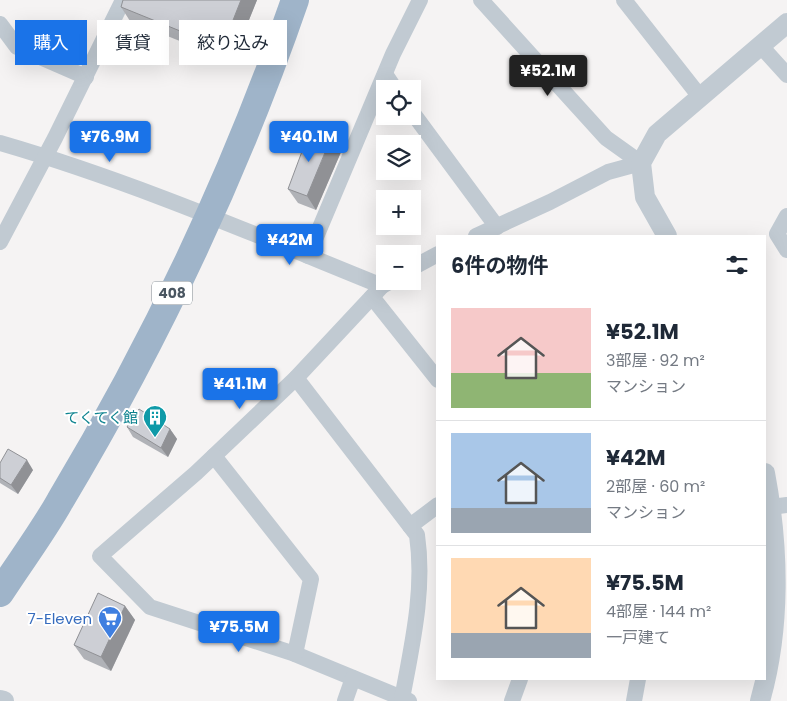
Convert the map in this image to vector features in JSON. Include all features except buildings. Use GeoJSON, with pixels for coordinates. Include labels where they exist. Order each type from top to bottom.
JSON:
{"type":"FeatureCollection","features":[{"type":"Feature","properties":{"kind":"highway","name":"408"},"geometry":{"type":"LineString","coordinates":[[0,593],[59,503],[134,369],[209,216],[259,100],[295,0]]}},
{"type":"Feature","properties":{"kind":"street"},"geometry":{"type":"LineString","coordinates":[[0,242],[46,156],[123,0]]}},
{"type":"Feature","properties":{"kind":"street"},"geometry":{"type":"LineString","coordinates":[[308,256],[385,74],[420,0]]}},
{"type":"Feature","properties":{"kind":"street"},"geometry":{"type":"LineString","coordinates":[[481,0],[606,138],[641,163]]}},
{"type":"Feature","properties":{"kind":"street"},"geometry":{"type":"LineString","coordinates":[[624,0],[701,98]]}},
{"type":"Feature","properties":{"kind":"street"},"geometry":{"type":"LineString","coordinates":[[666,235],[645,197],[641,163],[657,134],[787,23]]}},
{"type":"Feature","properties":{"kind":"street"},"geometry":{"type":"LineString","coordinates":[[0,24],[17,48],[86,76]]}},
{"type":"Feature","properties":{"kind":"street"},"geometry":{"type":"LineString","coordinates":[[760,45],[787,75]]}},
{"type":"Feature","properties":{"kind":"street"},"geometry":{"type":"LineString","coordinates":[[385,74],[389,80]]}},
{"type":"Feature","properties":{"kind":"street"},"geometry":{"type":"LineString","coordinates":[[421,124],[496,227]]}},
{"type":"Feature","properties":{"kind":"street"},"geometry":{"type":"LineString","coordinates":[[0,143],[46,156],[209,216],[376,285]]}},
{"type":"Feature","properties":{"kind":"street"},"geometry":{"type":"LineString","coordinates":[[478,235],[550,202],[608,172],[641,163]]}},
{"type":"Feature","properties":{"kind":"street"},"geometry":{"type":"LineString","coordinates":[[787,216],[777,234],[787,250]]}},
{"type":"Feature","properties":{"kind":"street"},"geometry":{"type":"LineString","coordinates":[[421,263],[436,255]]}},
{"type":"Feature","properties":{"kind":"street"},"geometry":{"type":"LineString","coordinates":[[296,378],[417,535],[420,556],[418,606],[406,700],[295,654],[150,607],[100,556],[196,474],[296,378],[380,290]]}},
{"type":"Feature","properties":{"kind":"street"},"geometry":{"type":"LineString","coordinates":[[383,290],[436,377]]}},
{"type":"Feature","properties":{"kind":"street"},"geometry":{"type":"LineString","coordinates":[[214,456],[311,579],[295,654]]}},
{"type":"Feature","properties":{"kind":"street"},"geometry":{"type":"LineString","coordinates":[[766,475],[779,506],[775,547],[775,594],[766,672]]}},
{"type":"Feature","properties":{"kind":"street"},"geometry":{"type":"LineString","coordinates":[[410,526],[436,506]]}},
{"type":"Feature","properties":{"kind":"street"},"geometry":{"type":"LineString","coordinates":[[345,701],[353,678]]}},
{"type":"Feature","properties":{"kind":"street"},"geometry":{"type":"LineString","coordinates":[[512,701],[520,680]]}},
{"type":"Feature","properties":{"kind":"street"},"geometry":{"type":"LineString","coordinates":[[634,701],[638,680]]}},
{"type":"Feature","properties":{"kind":"street"},"geometry":{"type":"LineString","coordinates":[[760,701],[764,680]]}},
{"type":"Feature","properties":{"kind":"street"},"geometry":{"type":"LineString","coordinates":[[0,700],[4,701]]}},
{"type":"Feature","properties":{"kind":"place","name":"てくてく館"},"geometry":{"type":"Point","coordinates":[155,438]}},
{"type":"Feature","properties":{"kind":"place","name":"7-Eleven"},"geometry":{"type":"Point","coordinates":[110,639]}}]}
